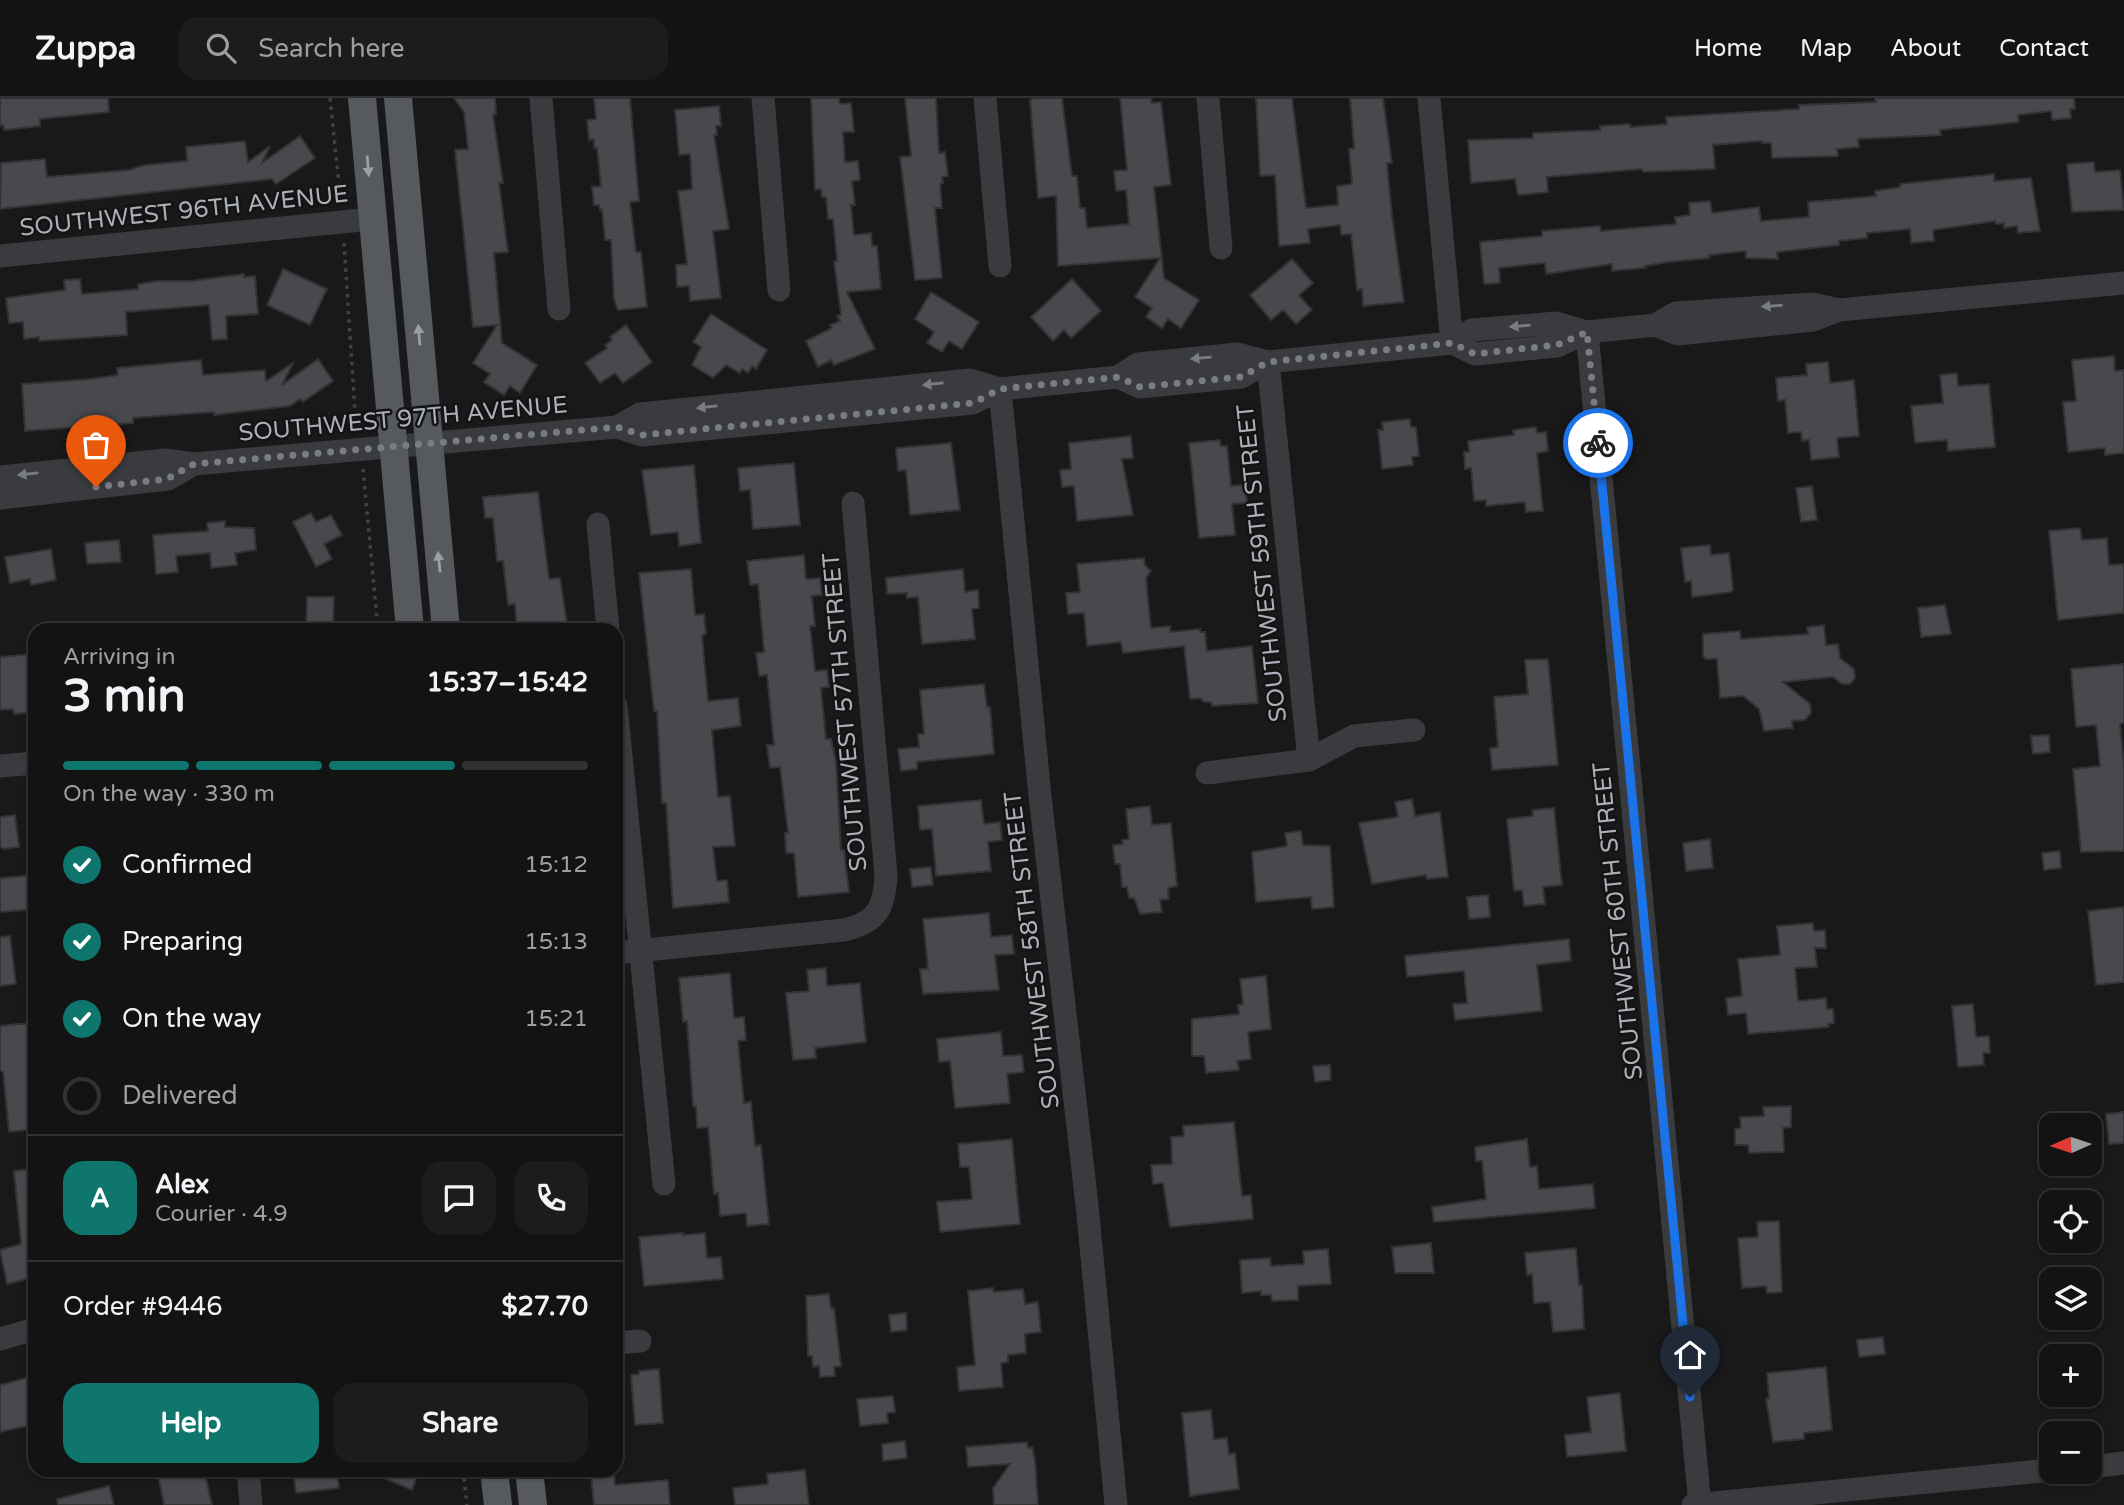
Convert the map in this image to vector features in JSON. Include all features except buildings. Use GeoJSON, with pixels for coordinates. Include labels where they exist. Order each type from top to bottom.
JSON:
{"type":"FeatureCollection","features":[{"type":"Feature","properties":{"kind":"main road"},"geometry":{"type":"LineString","coordinates":[[362,98],[409,623]]}},
{"type":"Feature","properties":{"kind":"main road"},"geometry":{"type":"LineString","coordinates":[[398,98],[445,623]]}},
{"type":"Feature","properties":{"kind":"main road"},"geometry":{"type":"LineString","coordinates":[[495,1477],[498,1505]]}},
{"type":"Feature","properties":{"kind":"main road"},"geometry":{"type":"LineString","coordinates":[[530,1477],[533,1505]]}},
{"type":"Feature","properties":{"kind":"street"},"geometry":{"type":"LineString","coordinates":[[541,98],[559,309]]}},
{"type":"Feature","properties":{"kind":"street"},"geometry":{"type":"LineString","coordinates":[[763,98],[779,290]]}},
{"type":"Feature","properties":{"kind":"street"},"geometry":{"type":"LineString","coordinates":[[985,98],[1000,266]]}},
{"type":"Feature","properties":{"kind":"street"},"geometry":{"type":"LineString","coordinates":[[1208,98],[1221,248]]}},
{"type":"Feature","properties":{"kind":"street"},"geometry":{"type":"LineString","coordinates":[[1429,98],[1452,343]]}},
{"type":"Feature","properties":{"kind":"street","name":"SOUTHWEST 96TH AVENUE"},"geometry":{"type":"LineString","coordinates":[[0,256],[372,219]]}},
{"type":"Feature","properties":{"kind":"street","name":"SOUTHWEST 97TH AVENUE"},"geometry":{"type":"LineString","coordinates":[[0,477],[165,460],[194,464],[617,427],[642,435],[959,405],[973,403],[1000,389],[1118,377],[1140,387],[1241,377],[1268,362],[1452,343],[1475,354],[1557,345],[1587,332],[1656,325],[1678,334],[1813,320],[1839,310],[2124,283]]}},
{"type":"Feature","properties":{"kind":"street","name":"SOUTHWEST 60TH STREET"},"geometry":{"type":"LineString","coordinates":[[1587,332],[1700,1505]]}},
{"type":"Feature","properties":{"kind":"street","name":"SOUTHWEST 59TH STREET"},"geometry":{"type":"LineString","coordinates":[[1268,362],[1309,760]]}},
{"type":"Feature","properties":{"kind":"street","name":"SOUTHWEST 58TH STREET"},"geometry":{"type":"LineString","coordinates":[[1000,389],[1041,809],[1087,1205],[1116,1505]]}},
{"type":"Feature","properties":{"kind":"street","name":"SOUTHWEST 97TH AVENUE"},"geometry":{"type":"LineString","coordinates":[[0,498],[167,479],[194,464]]}},
{"type":"Feature","properties":{"kind":"street","name":"SOUTHWEST 57TH STREET"},"geometry":{"type":"LineString","coordinates":[[640,950],[844,930],[868,923],[877,914],[885,890],[886,875],[853,503]]}},
{"type":"Feature","properties":{"kind":"street"},"geometry":{"type":"LineString","coordinates":[[598,524],[607,623]]}},
{"type":"Feature","properties":{"kind":"street"},"geometry":{"type":"LineString","coordinates":[[1208,773],[1309,760],[1354,737],[1415,730]]}},
{"type":"Feature","properties":{"kind":"street"},"geometry":{"type":"LineString","coordinates":[[0,766],[28,764]]}},
{"type":"Feature","properties":{"kind":"street"},"geometry":{"type":"LineString","coordinates":[[623,777],[664,1184]]}},
{"type":"Feature","properties":{"kind":"street"},"geometry":{"type":"LineString","coordinates":[[623,952],[640,950]]}},
{"type":"Feature","properties":{"kind":"street"},"geometry":{"type":"LineString","coordinates":[[0,1339],[28,1331]]}},
{"type":"Feature","properties":{"kind":"street"},"geometry":{"type":"LineString","coordinates":[[623,1342],[640,1341]]}},
{"type":"Feature","properties":{"kind":"street"},"geometry":{"type":"LineString","coordinates":[[2102,1466],[2124,1463]]}},
{"type":"Feature","properties":{"kind":"street"},"geometry":{"type":"LineString","coordinates":[[1693,1505],[2039,1471]]}},
{"type":"Feature","properties":{"kind":"street"},"geometry":{"type":"LineString","coordinates":[[249,1477],[251,1505]]}},
{"type":"Feature","properties":{"kind":"path"},"geometry":{"type":"LineString","coordinates":[[330,98],[341,200]]}},
{"type":"Feature","properties":{"kind":"path"},"geometry":{"type":"LineString","coordinates":[[344,243],[355,412],[360,424]]}},
{"type":"Feature","properties":{"kind":"path"},"geometry":{"type":"LineString","coordinates":[[364,482],[377,623]]}},
{"type":"Feature","properties":{"kind":"path"},"geometry":{"type":"LineString","coordinates":[[464,1477],[467,1505]]}},
{"type":"Feature","properties":{"kind":"way so far"},"geometry":{"type":"LineString","coordinates":[[96,487],[167,479],[194,464],[617,427],[642,435],[973,403],[1000,389],[1118,377],[1140,387],[1241,377],[1268,362],[1452,343],[1475,354],[1557,345],[1587,332],[1598,443]]}},
{"type":"Feature","properties":{"kind":"route"},"geometry":{"type":"LineString","coordinates":[[1598,443],[1690,1397]]}}]}
